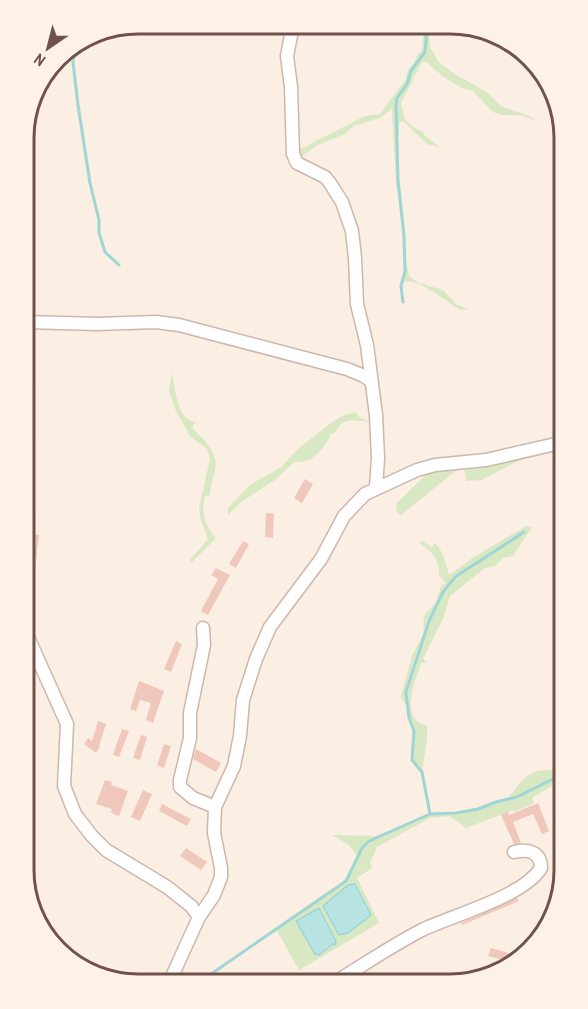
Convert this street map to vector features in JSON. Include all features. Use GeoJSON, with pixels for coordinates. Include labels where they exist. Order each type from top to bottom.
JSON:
{"type":"FeatureCollection","features":[{"type":"Feature","properties":{"kind":"street"},"geometry":{"type":"LineString","coordinates":[[291,34],[287,56],[291,87],[293,154],[297,163],[325,177],[342,201],[348,216],[354,246],[357,304],[367,345],[378,432],[376,488]]}},
{"type":"Feature","properties":{"kind":"street"},"geometry":{"type":"LineString","coordinates":[[34,322],[97,324],[156,322],[179,325],[347,369],[371,381]]}},
{"type":"Feature","properties":{"kind":"street"},"geometry":{"type":"LineString","coordinates":[[174,974],[199,917],[214,895],[221,877],[214,832],[215,807],[234,766],[240,736],[243,700],[264,639],[280,612],[321,559],[335,530],[351,507],[364,494],[417,470],[435,465],[471,463],[554,444]]}},
{"type":"Feature","properties":{"kind":"street"},"geometry":{"type":"LineString","coordinates":[[203,628],[204,645],[190,713],[190,738],[180,787],[193,798],[215,807]]}},
{"type":"Feature","properties":{"kind":"street"},"geometry":{"type":"LineString","coordinates":[[34,650],[67,724],[64,786],[75,814],[106,850],[167,887],[191,906],[199,917]]}},
{"type":"Feature","properties":{"kind":"street"},"geometry":{"type":"LineString","coordinates":[[348,974],[414,934],[512,891],[530,880],[540,868],[539,857],[525,849],[514,852]]}},
{"type":"Feature","properties":{"kind":"green space"},"geometry":{"type":"Polygon","coordinates":[[[423,34],[429,34],[430,48],[440,63],[488,93],[500,105],[537,121],[519,115],[502,115],[493,112],[473,91],[462,88],[426,62],[422,62],[401,103],[405,120],[440,147],[427,144],[403,121],[399,123],[399,134],[396,139],[401,214],[396,181],[392,109],[380,118],[354,126],[345,134],[318,145],[301,157],[295,150],[365,116],[380,114],[406,79],[408,70],[422,51],[423,34]]]}},
{"type":"Feature","properties":{"kind":"green space"},"geometry":{"type":"Polygon","coordinates":[[[405,256],[409,276],[419,283],[443,290],[457,305],[469,309],[461,310],[424,286],[409,281],[402,282],[405,256]]]}},
{"type":"Feature","properties":{"kind":"green space"},"geometry":{"type":"Polygon","coordinates":[[[172,373],[181,410],[190,420],[196,422],[193,429],[210,447],[216,464],[210,495],[205,496],[203,507],[209,529],[216,538],[191,563],[190,560],[208,539],[199,508],[210,459],[207,449],[190,436],[176,411],[169,391],[172,373]]]}},
{"type":"Feature","properties":{"kind":"green space"},"geometry":{"type":"Polygon","coordinates":[[[356,412],[359,417],[369,422],[350,421],[341,424],[317,454],[306,461],[294,462],[275,480],[241,502],[228,515],[228,508],[250,485],[281,467],[298,449],[331,423],[342,416],[356,412]]]}},
{"type":"Feature","properties":{"kind":"green space"},"geometry":{"type":"Polygon","coordinates":[[[526,457],[481,480],[466,481],[464,465],[526,457]]]}},
{"type":"Feature","properties":{"kind":"green space"},"geometry":{"type":"Polygon","coordinates":[[[435,466],[459,466],[401,515],[397,513],[396,504],[435,466]]]}},
{"type":"Feature","properties":{"kind":"green space"},"geometry":{"type":"Polygon","coordinates":[[[526,526],[532,527],[513,556],[503,558],[495,566],[485,568],[450,596],[444,616],[423,659],[427,662],[421,663],[412,692],[411,709],[414,717],[427,726],[423,771],[413,760],[415,730],[410,717],[408,692],[430,622],[444,592],[456,578],[529,529],[454,576],[442,591],[423,633],[424,616],[436,602],[441,586],[446,583],[439,575],[438,564],[434,556],[419,543],[422,541],[432,547],[435,543],[451,574],[471,559],[526,526]]]}},
{"type":"Feature","properties":{"kind":"green space"},"geometry":{"type":"Polygon","coordinates":[[[422,635],[405,692],[406,705],[401,697],[412,656],[422,635]]]}},
{"type":"Feature","properties":{"kind":"green space"},"geometry":{"type":"Polygon","coordinates":[[[553,769],[553,778],[517,797],[504,801],[523,780],[538,771],[553,769]]]}},
{"type":"Feature","properties":{"kind":"green space"},"geometry":{"type":"Polygon","coordinates":[[[553,780],[553,785],[532,798],[534,803],[514,812],[513,810],[466,828],[450,816],[430,818],[377,847],[370,863],[372,868],[357,878],[379,923],[299,970],[276,929],[347,881],[358,856],[368,843],[430,814],[478,809],[517,798],[553,780]],[[355,884],[336,931],[371,915],[355,884]]]}},
{"type":"Feature","properties":{"kind":"green space"},"geometry":{"type":"Polygon","coordinates":[[[332,835],[378,836],[367,842],[357,855],[349,845],[332,835]]]}},
{"type":"Feature","properties":{"kind":"water"},"geometry":{"type":"Polygon","coordinates":[[[355,884],[371,915],[348,933],[339,935],[323,906],[348,885],[355,884]]]}},
{"type":"Feature","properties":{"kind":"water"},"geometry":{"type":"Polygon","coordinates":[[[319,908],[336,941],[335,945],[333,944],[319,955],[315,954],[296,921],[319,908]]]}},
{"type":"Feature","properties":{"kind":"building"},"geometry":{"type":"Polygon","coordinates":[[[305,479],[313,484],[302,503],[294,498],[305,479]]]}},
{"type":"Feature","properties":{"kind":"building"},"geometry":{"type":"Polygon","coordinates":[[[266,513],[274,514],[273,538],[265,537],[266,513]]]}},
{"type":"Feature","properties":{"kind":"building"},"geometry":{"type":"Polygon","coordinates":[[[34,535],[39,535],[34,569],[34,535]]]}},
{"type":"Feature","properties":{"kind":"building"},"geometry":{"type":"Polygon","coordinates":[[[243,541],[249,544],[236,568],[229,564],[243,541]]]}},
{"type":"Feature","properties":{"kind":"building"},"geometry":{"type":"Polygon","coordinates":[[[216,568],[230,575],[208,615],[201,611],[218,579],[211,575],[216,568]]]}},
{"type":"Feature","properties":{"kind":"building"},"geometry":{"type":"Polygon","coordinates":[[[176,641],[182,644],[171,672],[164,669],[176,641]]]}},
{"type":"Feature","properties":{"kind":"building"},"geometry":{"type":"Polygon","coordinates":[[[139,681],[164,691],[153,723],[146,720],[151,703],[140,700],[136,711],[130,709],[139,681]]]}},
{"type":"Feature","properties":{"kind":"building"},"geometry":{"type":"Polygon","coordinates":[[[98,721],[106,724],[100,747],[96,753],[84,744],[88,738],[92,741],[98,721]]]}},
{"type":"Feature","properties":{"kind":"building"},"geometry":{"type":"Polygon","coordinates":[[[122,729],[129,731],[119,757],[113,755],[122,729]]]}},
{"type":"Feature","properties":{"kind":"building"},"geometry":{"type":"Polygon","coordinates":[[[141,735],[147,737],[140,760],[133,758],[141,735]]]}},
{"type":"Feature","properties":{"kind":"building"},"geometry":{"type":"Polygon","coordinates":[[[164,744],[171,746],[164,768],[157,765],[164,744]]]}},
{"type":"Feature","properties":{"kind":"building"},"geometry":{"type":"Polygon","coordinates":[[[196,749],[221,763],[216,772],[193,759],[196,749]]]}},
{"type":"Feature","properties":{"kind":"building"},"geometry":{"type":"Polygon","coordinates":[[[105,780],[112,782],[111,785],[128,791],[119,816],[111,813],[112,809],[96,804],[105,780]]]}},
{"type":"Feature","properties":{"kind":"building"},"geometry":{"type":"Polygon","coordinates":[[[143,790],[152,794],[140,821],[131,817],[143,790]]]}},
{"type":"Feature","properties":{"kind":"building"},"geometry":{"type":"Polygon","coordinates":[[[538,803],[549,831],[542,834],[533,814],[513,822],[521,843],[514,844],[501,815],[508,812],[509,815],[538,803]]]}},
{"type":"Feature","properties":{"kind":"building"},"geometry":{"type":"Polygon","coordinates":[[[162,804],[191,819],[187,826],[159,811],[162,804]]]}},
{"type":"Feature","properties":{"kind":"building"},"geometry":{"type":"Polygon","coordinates":[[[186,848],[207,862],[201,870],[180,856],[186,848]]]}},
{"type":"Feature","properties":{"kind":"building"},"geometry":{"type":"Polygon","coordinates":[[[517,898],[519,901],[462,925],[461,923],[517,898]]]}},
{"type":"Feature","properties":{"kind":"building"},"geometry":{"type":"Polygon","coordinates":[[[491,948],[509,953],[503,960],[488,956],[491,948]]]}},
{"type":"Feature","properties":{"kind":"waterway"},"geometry":{"type":"LineString","coordinates":[[403,302],[401,286],[405,271],[404,236],[398,180],[396,104],[411,71],[425,52],[426,34]]}},
{"type":"Feature","properties":{"kind":"waterway"},"geometry":{"type":"LineString","coordinates":[[75,78],[90,183],[99,220],[99,233],[105,252],[119,265]]}},
{"type":"Feature","properties":{"kind":"waterway"},"geometry":{"type":"LineString","coordinates":[[430,814],[422,772],[412,760],[414,731],[409,718],[406,692],[429,621],[443,592],[455,577],[524,532]]}},
{"type":"Feature","properties":{"kind":"waterway"},"geometry":{"type":"LineString","coordinates":[[211,974],[346,881],[362,848],[368,842],[430,814],[478,809],[517,797],[553,779]]}}]}
